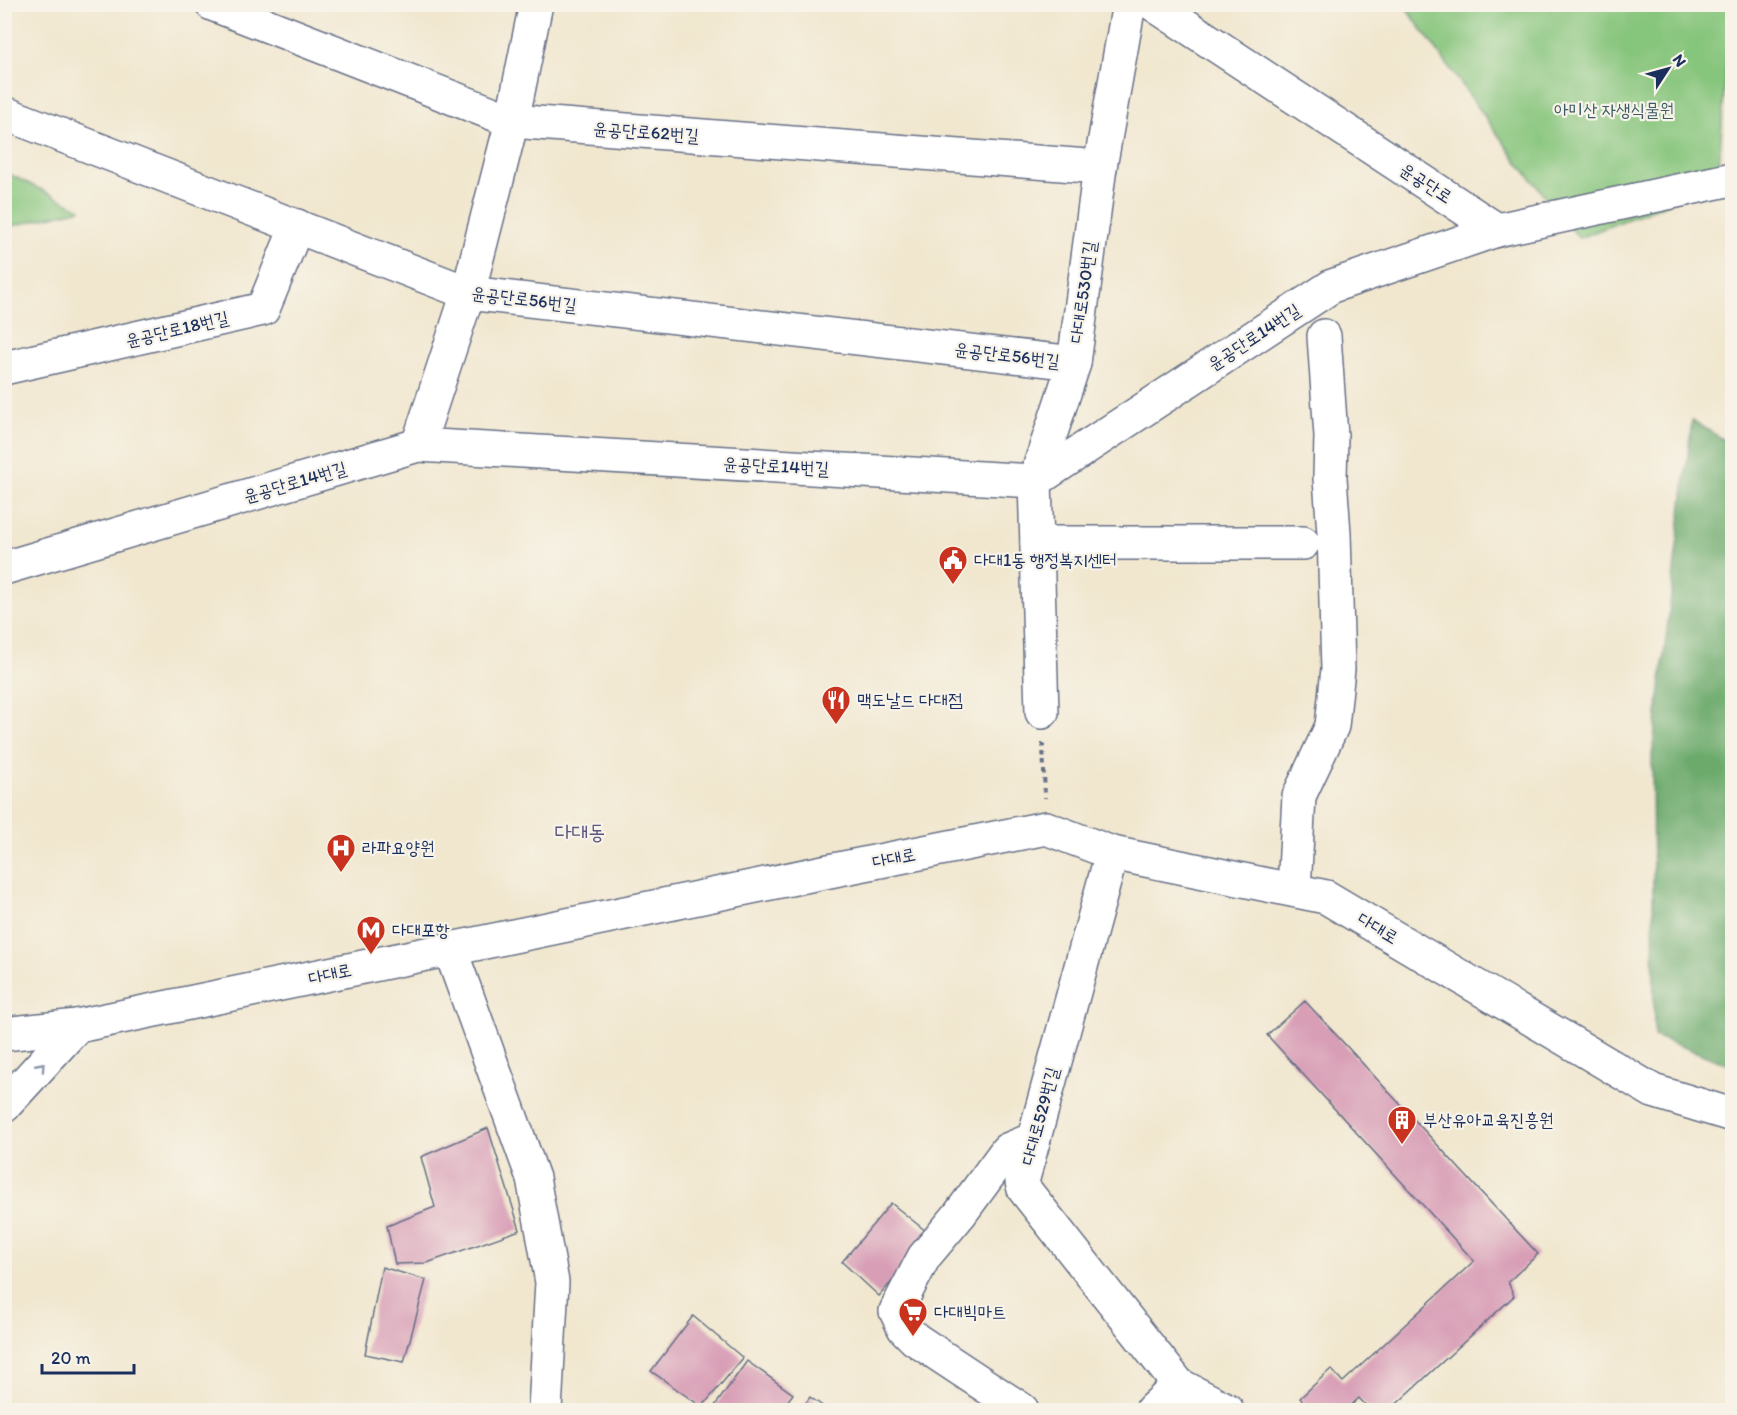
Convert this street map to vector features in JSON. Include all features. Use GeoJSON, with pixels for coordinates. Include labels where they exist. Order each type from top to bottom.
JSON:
{"type":"FeatureCollection","features":[{"type":"Feature","properties":{"kind":"street","name":"윤공단로62번길"},"geometry":{"type":"LineString","coordinates":[[212,4],[512,121],[1100,168]]}},
{"type":"Feature","properties":{"kind":"street"},"geometry":{"type":"LineString","coordinates":[[418,446],[468,293],[512,121],[536,4]]}},
{"type":"Feature","properties":{"kind":"street","name":"다대로530번길"},"geometry":{"type":"LineString","coordinates":[[1042,712],[1035,481],[1074,363],[1100,168],[1129,4]]}},
{"type":"Feature","properties":{"kind":"street","name":"윤공단로"},"geometry":{"type":"LineString","coordinates":[[1153,4],[1497,230]]}},
{"type":"Feature","properties":{"kind":"street","name":"윤공단로56번길"},"geometry":{"type":"LineString","coordinates":[[4,113],[468,293],[1074,363]]}},
{"type":"Feature","properties":{"kind":"street"},"geometry":{"type":"LineString","coordinates":[[1497,230],[1732,179]]}},
{"type":"Feature","properties":{"kind":"street","name":"윤공단로18번길"},"geometry":{"type":"LineString","coordinates":[[4,368],[263,309],[297,226]]}},
{"type":"Feature","properties":{"kind":"street","name":"윤공단로14번길"},"geometry":{"type":"LineString","coordinates":[[4,568],[418,446],[1035,481],[1332,286],[1497,230]]}},
{"type":"Feature","properties":{"kind":"street"},"geometry":{"type":"LineString","coordinates":[[1294,890],[1299,796],[1332,726],[1338,669],[1330,478],[1331,436],[1324,336]]}},
{"type":"Feature","properties":{"kind":"street"},"geometry":{"type":"LineString","coordinates":[[1037,543],[1303,543]]}},
{"type":"Feature","properties":{"kind":"street","name":"다대로"},"geometry":{"type":"LineString","coordinates":[[4,1034],[77,1026],[836,869],[1046,828],[1112,853],[1326,897],[1653,1091],[1732,1115]]}},
{"type":"Feature","properties":{"kind":"street","name":"다대로529번길"},"geometry":{"type":"LineString","coordinates":[[1112,853],[1022,1182],[1024,1189],[1179,1385],[1227,1410]]}},
{"type":"Feature","properties":{"kind":"street"},"geometry":{"type":"LineString","coordinates":[[450,949],[533,1178],[552,1282],[545,1410]]}},
{"type":"Feature","properties":{"kind":"street"},"geometry":{"type":"LineString","coordinates":[[4,1106],[77,1026]]}},
{"type":"Feature","properties":{"kind":"street"},"geometry":{"type":"LineString","coordinates":[[1022,1410],[915,1339],[904,1328],[896,1311],[924,1257],[960,1214],[1007,1150],[1034,1138]]}},
{"type":"Feature","properties":{"kind":"street"},"geometry":{"type":"LineString","coordinates":[[1152,1410],[1179,1385]]}},
{"type":"Feature","properties":{"kind":"path"},"geometry":{"type":"LineString","coordinates":[[1042,712],[1046,828]]}},
{"type":"Feature","properties":{"kind":"green space","name":"아미산 자생식물원"},"geometry":{"type":"Polygon","coordinates":[[[1404,5],[1730,5],[1718,184],[1579,238],[1520,165],[1404,5]]]}},
{"type":"Feature","properties":{"kind":"green space"},"geometry":{"type":"Polygon","coordinates":[[[5,172],[81,209],[5,228],[5,172]]]}},
{"type":"Feature","properties":{"kind":"green space"},"geometry":{"type":"Polygon","coordinates":[[[1692,420],[1732,445],[1732,1066],[1654,1036],[1652,756],[1692,420]]]}},
{"type":"Feature","properties":{"kind":"building","name":"부산유아교육진흥원"},"geometry":{"type":"Polygon","coordinates":[[[1305,1001],[1538,1254],[1508,1282],[1514,1296],[1390,1410],[1370,1410],[1359,1398],[1346,1410],[1311,1410],[1300,1398],[1331,1369],[1343,1382],[1474,1261],[1267,1035],[1305,1001]]]}},
{"type":"Feature","properties":{"kind":"building"},"geometry":{"type":"Polygon","coordinates":[[[488,1128],[520,1230],[427,1263],[395,1264],[387,1226],[435,1207],[421,1157],[488,1128]]]}},
{"type":"Feature","properties":{"kind":"building"},"geometry":{"type":"Polygon","coordinates":[[[891,1203],[932,1236],[879,1296],[842,1262],[891,1203]]]}},
{"type":"Feature","properties":{"kind":"building"},"geometry":{"type":"Polygon","coordinates":[[[382,1267],[426,1280],[404,1362],[365,1354],[382,1267]]]}},
{"type":"Feature","properties":{"kind":"building"},"geometry":{"type":"Polygon","coordinates":[[[693,1316],[743,1358],[702,1407],[651,1371],[693,1316]]]}},
{"type":"Feature","properties":{"kind":"building"},"geometry":{"type":"Polygon","coordinates":[[[747,1361],[793,1394],[781,1410],[712,1410],[747,1361]]]}},
{"type":"Feature","properties":{"kind":"building"},"geometry":{"type":"Polygon","coordinates":[[[810,1397],[828,1410],[801,1410],[810,1397]]]}},
{"type":"Feature","properties":{"kind":"building"},"geometry":{"type":"Polygon","coordinates":[[[450,1406],[478,1409],[478,1410],[449,1410],[450,1406]]]}},
{"type":"Feature","properties":{"kind":"place","name":"다대1동 행정복지센터"},"geometry":{"type":"Point","coordinates":[953,586]}},
{"type":"Feature","properties":{"kind":"place","name":"맥도날드 다대점"},"geometry":{"type":"Point","coordinates":[836,726]}},
{"type":"Feature","properties":{"kind":"place","name":"라파요양원"},"geometry":{"type":"Point","coordinates":[341,874]}},
{"type":"Feature","properties":{"kind":"place","name":"다대포항"},"geometry":{"type":"Point","coordinates":[371,956]}},
{"type":"Feature","properties":{"kind":"place","name":"부산유아교육진흥원"},"geometry":{"type":"Point","coordinates":[1402,1146]}},
{"type":"Feature","properties":{"kind":"place","name":"다대빅마트"},"geometry":{"type":"Point","coordinates":[913,1338]}},
{"type":"Feature","properties":{"kind":"district","name":"다대동"},"geometry":{"type":"Point","coordinates":[580,831]}}]}
